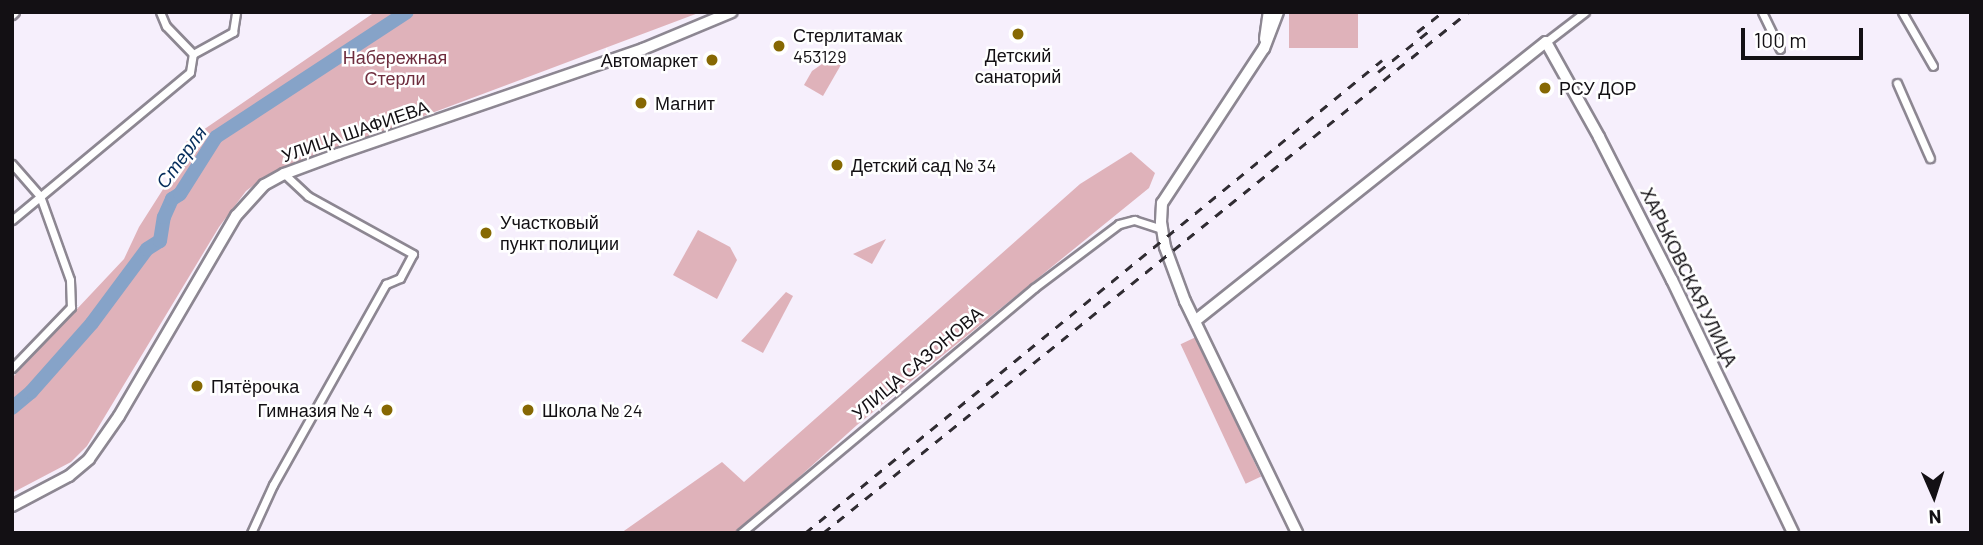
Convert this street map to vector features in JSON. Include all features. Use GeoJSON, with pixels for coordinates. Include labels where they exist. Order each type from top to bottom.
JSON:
{"type":"FeatureCollection","features":[{"type":"Feature","properties":{"kind":"street"},"geometry":{"type":"LineString","coordinates":[[160,12],[166,26],[193,54]]}},
{"type":"Feature","properties":{"kind":"street"},"geometry":{"type":"LineString","coordinates":[[193,54],[233,32],[236,12]]}},
{"type":"Feature","properties":{"kind":"street","name":"УЛИЦА ШАФИЕВА"},"geometry":{"type":"LineString","coordinates":[[12,506],[69,476],[89,459],[118,416],[236,216],[252,195],[284,174],[625,56],[732,12]]}},
{"type":"Feature","properties":{"kind":"street"},"geometry":{"type":"LineString","coordinates":[[1264,48],[1269,12]]}},
{"type":"Feature","properties":{"kind":"street"},"geometry":{"type":"LineString","coordinates":[[1278,12],[1264,48],[1162,203],[1161,229],[1165,247],[1195,321],[1297,533]]}},
{"type":"Feature","properties":{"kind":"street"},"geometry":{"type":"LineString","coordinates":[[1195,321],[1585,12]]}},
{"type":"Feature","properties":{"kind":"street"},"geometry":{"type":"LineString","coordinates":[[1762,12],[1780,50]]}},
{"type":"Feature","properties":{"kind":"street"},"geometry":{"type":"LineString","coordinates":[[1902,12],[1933,66]]}},
{"type":"Feature","properties":{"kind":"street","name":"ХАРЬКОВСКАЯ УЛИЦА"},"geometry":{"type":"LineString","coordinates":[[1546,42],[1600,137],[1672,280],[1793,533]]}},
{"type":"Feature","properties":{"kind":"street"},"geometry":{"type":"LineString","coordinates":[[12,220],[190,72],[193,54]]}},
{"type":"Feature","properties":{"kind":"street"},"geometry":{"type":"LineString","coordinates":[[1897,83],[1930,158]]}},
{"type":"Feature","properties":{"kind":"street"},"geometry":{"type":"LineString","coordinates":[[12,164],[40,195],[69,280],[71,307],[12,368]]}},
{"type":"Feature","properties":{"kind":"street"},"geometry":{"type":"LineString","coordinates":[[251,533],[273,485],[386,284],[400,278],[413,254],[308,196],[284,174]]}},
{"type":"Feature","properties":{"kind":"street","name":"УЛИЦА САЗОНОВА"},"geometry":{"type":"LineString","coordinates":[[741,533],[1034,288],[1119,224],[1134,220],[1161,229]]}},
{"type":"Feature","properties":{"kind":"green space","name":"Набережная Стерли"},"geometry":{"type":"Polygon","coordinates":[[[375,12],[701,12],[269,174],[246,191],[219,227],[87,446],[71,462],[12,493],[12,378],[124,259],[139,227],[167,183],[187,141],[375,12]]]}},
{"type":"Feature","properties":{"kind":"green space"},"geometry":{"type":"Polygon","coordinates":[[[1289,12],[1358,12],[1358,48],[1289,48],[1289,12]]]}},
{"type":"Feature","properties":{"kind":"green space"},"geometry":{"type":"Polygon","coordinates":[[[832,57],[842,63],[823,96],[804,85],[812,71],[832,57]]]}},
{"type":"Feature","properties":{"kind":"green space"},"geometry":{"type":"Polygon","coordinates":[[[1131,152],[1155,173],[1149,188],[857,425],[737,533],[621,533],[722,462],[744,482],[1080,184],[1131,152]]]}},
{"type":"Feature","properties":{"kind":"green space"},"geometry":{"type":"Polygon","coordinates":[[[698,230],[730,247],[737,260],[717,299],[673,275],[698,230]]]}},
{"type":"Feature","properties":{"kind":"green space"},"geometry":{"type":"Polygon","coordinates":[[[886,239],[872,264],[853,254],[886,239]]]}},
{"type":"Feature","properties":{"kind":"green space"},"geometry":{"type":"Polygon","coordinates":[[[786,292],[793,296],[763,353],[741,341],[786,292]]]}},
{"type":"Feature","properties":{"kind":"green space"},"geometry":{"type":"Polygon","coordinates":[[[1196,337],[1261,477],[1246,484],[1181,344],[1196,337]]]}},
{"type":"Feature","properties":{"kind":"waterway","name":"Стерля"},"geometry":{"type":"LineString","coordinates":[[12,408],[31,392],[92,323],[147,249],[160,241],[164,217],[172,199],[180,194],[216,137],[407,12]]}},
{"type":"Feature","properties":{"kind":"railway"},"geometry":{"type":"LineString","coordinates":[[1417,32],[1443,12]]}},
{"type":"Feature","properties":{"kind":"railway"},"geometry":{"type":"LineString","coordinates":[[823,533],[1468,12]]}},
{"type":"Feature","properties":{"kind":"railway"},"geometry":{"type":"LineString","coordinates":[[1378,72],[1430,30]]}},
{"type":"Feature","properties":{"kind":"railway"},"geometry":{"type":"LineString","coordinates":[[805,533],[1382,60]]}},
{"type":"Feature","properties":{"kind":"place","name":"Детский санаторий"},"geometry":{"type":"Point","coordinates":[1018,34]}},
{"type":"Feature","properties":{"kind":"place","name":"Стерлитамак 453129"},"geometry":{"type":"Point","coordinates":[779,46]}},
{"type":"Feature","properties":{"kind":"place","name":"Автомаркет"},"geometry":{"type":"Point","coordinates":[712,60]}},
{"type":"Feature","properties":{"kind":"place","name":"РСУ ДОР"},"geometry":{"type":"Point","coordinates":[1545,88]}},
{"type":"Feature","properties":{"kind":"place","name":"Магнит"},"geometry":{"type":"Point","coordinates":[641,103]}},
{"type":"Feature","properties":{"kind":"place","name":"Детский сад № 34"},"geometry":{"type":"Point","coordinates":[837,165]}},
{"type":"Feature","properties":{"kind":"place","name":"Участковый пункт полиции"},"geometry":{"type":"Point","coordinates":[486,233]}},
{"type":"Feature","properties":{"kind":"place","name":"Пятёрочка"},"geometry":{"type":"Point","coordinates":[197,386]}},
{"type":"Feature","properties":{"kind":"place","name":"Гимназия № 4"},"geometry":{"type":"Point","coordinates":[387,410]}},
{"type":"Feature","properties":{"kind":"place","name":"Школа № 24"},"geometry":{"type":"Point","coordinates":[528,410]}}]}
